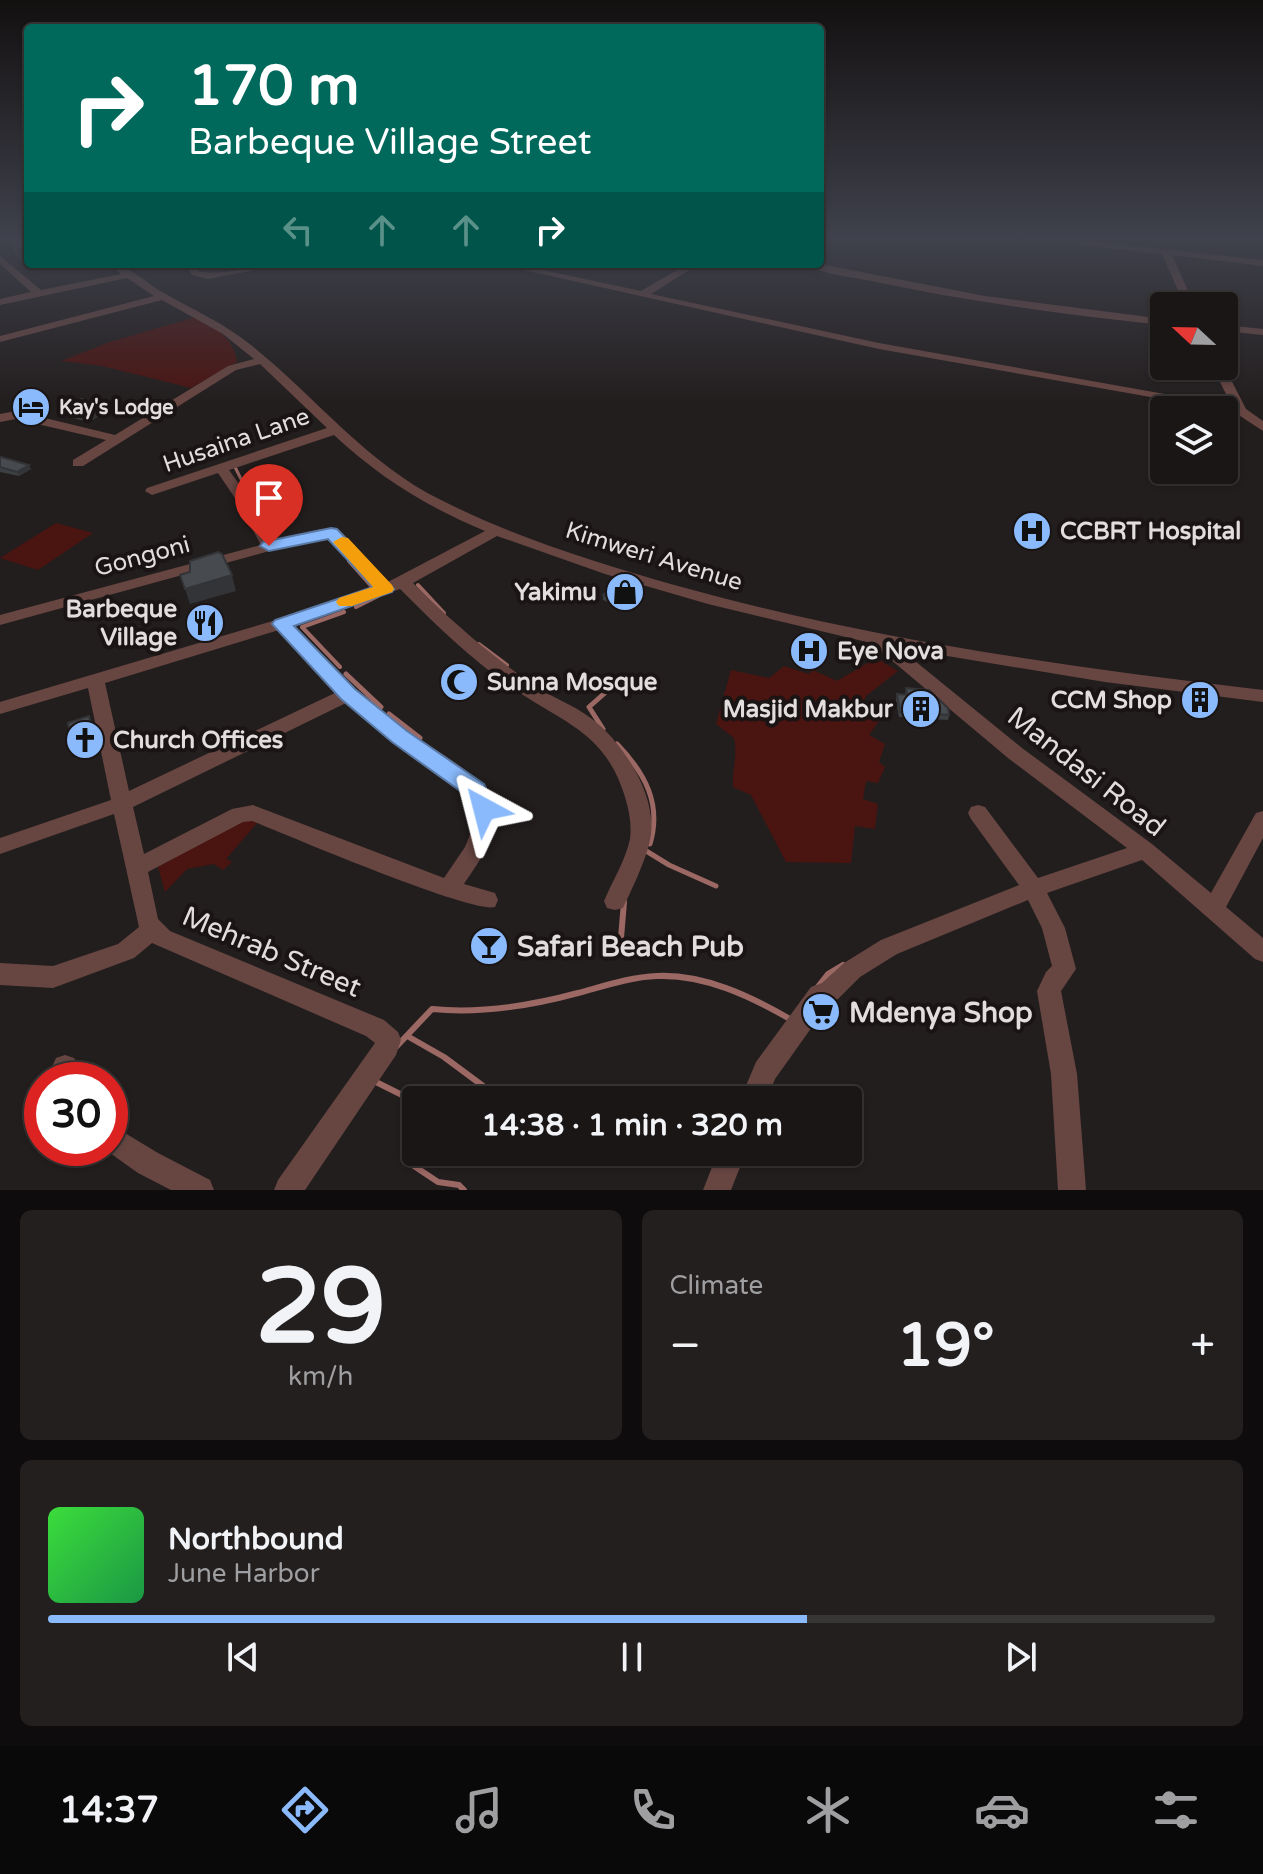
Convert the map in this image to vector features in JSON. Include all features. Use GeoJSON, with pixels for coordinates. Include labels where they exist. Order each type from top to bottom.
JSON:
{"type":"FeatureCollection","features":[{"type":"Feature","properties":{"kind":"street"},"geometry":{"type":"LineString","coordinates":[[0,302],[46,293]]}},
{"type":"Feature","properties":{"kind":"street","name":"Kimweri Avenue"},"geometry":{"type":"LineString","coordinates":[[156,293],[223,328],[335,430],[401,483],[449,510],[583,562],[709,601],[876,637],[1149,683],[1263,696]]}},
{"type":"Feature","properties":{"kind":"street"},"geometry":{"type":"LineString","coordinates":[[631,293],[879,346],[1241,411],[1263,427]]}},
{"type":"Feature","properties":{"kind":"street"},"geometry":{"type":"LineString","coordinates":[[642,295],[646,293]]}},
{"type":"Feature","properties":{"kind":"street"},"geometry":{"type":"LineString","coordinates":[[937,293],[1150,320]]}},
{"type":"Feature","properties":{"kind":"street"},"geometry":{"type":"LineString","coordinates":[[0,339],[163,297]]}},
{"type":"Feature","properties":{"kind":"street"},"geometry":{"type":"LineString","coordinates":[[1238,329],[1263,332]]}},
{"type":"Feature","properties":{"kind":"street"},"geometry":{"type":"LineString","coordinates":[[78,463],[232,368],[261,360]]}},
{"type":"Feature","properties":{"kind":"street"},"geometry":{"type":"LineString","coordinates":[[1225,380],[1241,411]]}},
{"type":"Feature","properties":{"kind":"street"},"geometry":{"type":"LineString","coordinates":[[0,418],[16,415],[116,439]]}},
{"type":"Feature","properties":{"kind":"street","name":"Husaina Lane"},"geometry":{"type":"LineString","coordinates":[[152,491],[335,430]]}},
{"type":"Feature","properties":{"kind":"street"},"geometry":{"type":"LineString","coordinates":[[221,468],[269,546]]}},
{"type":"Feature","properties":{"kind":"street"},"geometry":{"type":"LineString","coordinates":[[0,708],[282,624],[394,585],[498,530]]}},
{"type":"Feature","properties":{"kind":"street","name":"Gongoni"},"geometry":{"type":"LineString","coordinates":[[0,620],[269,546],[331,533],[394,585]]}},
{"type":"Feature","properties":{"kind":"street"},"geometry":{"type":"LineString","coordinates":[[394,585],[525,688],[585,723],[616,754],[636,794],[641,816],[640,840],[615,901]]}},
{"type":"Feature","properties":{"kind":"street"},"geometry":{"type":"LineString","coordinates":[[282,624],[348,694],[399,736],[476,790],[484,809],[484,825],[474,849],[449,889]]}},
{"type":"Feature","properties":{"kind":"street","name":"Mandasi Road"},"geometry":{"type":"LineString","coordinates":[[876,637],[1015,753],[1145,850],[1263,952]]}},
{"type":"Feature","properties":{"kind":"street","name":"Mehrab Street"},"geometry":{"type":"LineString","coordinates":[[95,679],[147,919],[152,930],[162,938],[375,1028],[389,1040],[288,1190]]}},
{"type":"Feature","properties":{"kind":"street"},"geometry":{"type":"LineString","coordinates":[[0,846],[121,804],[348,694]]}},
{"type":"Feature","properties":{"kind":"street"},"geometry":{"type":"LineString","coordinates":[[136,868],[239,815],[253,813],[449,889],[487,900]]}},
{"type":"Feature","properties":{"kind":"street"},"geometry":{"type":"LineString","coordinates":[[978,813],[1032,890],[1062,950],[1064,969],[1054,979],[1049,991],[1064,1074],[1072,1190]]}},
{"type":"Feature","properties":{"kind":"street"},"geometry":{"type":"LineString","coordinates":[[1214,908],[1263,819]]}},
{"type":"Feature","properties":{"kind":"street"},"geometry":{"type":"LineString","coordinates":[[759,1086],[765,1071],[820,995],[830,991],[852,970],[889,947],[1032,890],[1145,850]]}},
{"type":"Feature","properties":{"kind":"street"},"geometry":{"type":"LineString","coordinates":[[0,974],[53,977],[126,951],[152,930]]}},
{"type":"Feature","properties":{"kind":"street"},"geometry":{"type":"LineString","coordinates":[[128,1149],[200,1190]]}},
{"type":"Feature","properties":{"kind":"street"},"geometry":{"type":"LineString","coordinates":[[717,1190],[726,1166]]}},
{"type":"Feature","properties":{"kind":"shaded area"},"geometry":{"type":"Polygon","coordinates":[[[196,317],[222,334],[232,347],[237,362],[191,388],[102,366],[61,361],[110,342],[196,317]]]}},
{"type":"Feature","properties":{"kind":"shaded area"},"geometry":{"type":"Polygon","coordinates":[[[56,523],[93,533],[38,570],[0,558],[56,523]]]}},
{"type":"Feature","properties":{"kind":"shaded area"},"geometry":{"type":"Polygon","coordinates":[[[876,658],[898,671],[866,696],[862,705],[871,709],[879,721],[869,735],[885,744],[879,762],[885,767],[878,783],[866,781],[863,799],[878,804],[875,829],[855,826],[851,863],[786,862],[751,795],[733,787],[734,738],[716,724],[731,670],[769,678],[784,666],[809,674],[813,670],[837,681],[876,658]]]}},
{"type":"Feature","properties":{"kind":"shaded area"},"geometry":{"type":"Polygon","coordinates":[[[246,818],[257,823],[226,859],[232,862],[223,870],[214,864],[187,869],[165,892],[158,867],[246,818]]]}},
{"type":"Feature","properties":{"kind":"building"},"geometry":{"type":"Polygon","coordinates":[[[81,399],[101,404],[86,412],[66,408],[81,399]]]}},
{"type":"Feature","properties":{"kind":"building"},"geometry":{"type":"Polygon","coordinates":[[[1,457],[29,465],[17,472],[0,467],[1,457]]]}},
{"type":"Feature","properties":{"kind":"building"},"geometry":{"type":"Polygon","coordinates":[[[218,552],[232,575],[185,589],[180,575],[190,572],[190,561],[218,552]]]}},
{"type":"Feature","properties":{"kind":"building","name":"Yakimu"},"geometry":{"type":"Polygon","coordinates":[[[622,577],[643,583],[623,602],[603,595],[622,577]]]}},
{"type":"Feature","properties":{"kind":"building","name":"Masjid Makbur"},"geometry":{"type":"Polygon","coordinates":[[[906,688],[929,690],[948,708],[949,715],[900,712],[897,694],[907,695],[906,688]]]}},
{"type":"Feature","properties":{"kind":"building"},"geometry":{"type":"Polygon","coordinates":[[[1190,690],[1216,695],[1216,707],[1189,703],[1190,690]]]}},
{"type":"Feature","properties":{"kind":"building","name":"Church Offices"},"geometry":{"type":"Polygon","coordinates":[[[89,716],[96,746],[74,754],[68,723],[89,716]]]}},
{"type":"Feature","properties":{"kind":"waterway"},"geometry":{"type":"LineString","coordinates":[[235,467],[243,483]]}},
{"type":"Feature","properties":{"kind":"waterway"},"geometry":{"type":"LineString","coordinates":[[246,489],[248,495]]}},
{"type":"Feature","properties":{"kind":"waterway"},"geometry":{"type":"LineString","coordinates":[[248,493],[250,499]]}},
{"type":"Feature","properties":{"kind":"waterway"},"geometry":{"type":"LineString","coordinates":[[334,541],[345,555]]}},
{"type":"Feature","properties":{"kind":"waterway"},"geometry":{"type":"LineString","coordinates":[[349,561],[374,589],[371,590]]}},
{"type":"Feature","properties":{"kind":"waterway"},"geometry":{"type":"LineString","coordinates":[[418,585],[444,613]]}},
{"type":"Feature","properties":{"kind":"waterway"},"geometry":{"type":"LineString","coordinates":[[356,607],[378,596]]}},
{"type":"Feature","properties":{"kind":"waterway"},"geometry":{"type":"LineString","coordinates":[[340,667],[302,627],[344,612]]}},
{"type":"Feature","properties":{"kind":"waterway"},"geometry":{"type":"LineString","coordinates":[[479,644],[507,665]]}},
{"type":"Feature","properties":{"kind":"waterway"},"geometry":{"type":"LineString","coordinates":[[346,674],[381,707]]}},
{"type":"Feature","properties":{"kind":"waterway"},"geometry":{"type":"LineString","coordinates":[[603,729],[589,707],[615,684],[642,691]]}},
{"type":"Feature","properties":{"kind":"waterway"},"geometry":{"type":"LineString","coordinates":[[389,714],[420,738]]}},
{"type":"Feature","properties":{"kind":"waterway"},"geometry":{"type":"LineString","coordinates":[[617,744],[636,766],[652,802],[653,829],[650,844],[645,843]]}},
{"type":"Feature","properties":{"kind":"waterway"},"geometry":{"type":"LineString","coordinates":[[643,849],[669,865],[716,886]]}},
{"type":"Feature","properties":{"kind":"waterway"},"geometry":{"type":"LineString","coordinates":[[621,938],[624,902]]}},
{"type":"Feature","properties":{"kind":"waterway"},"geometry":{"type":"LineString","coordinates":[[817,988],[828,974],[843,965]]}},
{"type":"Feature","properties":{"kind":"waterway"},"geometry":{"type":"LineString","coordinates":[[396,1047],[432,1009],[488,1010],[524,1005],[627,980],[657,976],[675,976],[726,988],[790,1019]]}},
{"type":"Feature","properties":{"kind":"waterway"},"geometry":{"type":"LineString","coordinates":[[409,1037],[444,1057],[483,1086]]}},
{"type":"Feature","properties":{"kind":"waterway"},"geometry":{"type":"LineString","coordinates":[[376,1082],[402,1095]]}},
{"type":"Feature","properties":{"kind":"waterway"},"geometry":{"type":"LineString","coordinates":[[414,1166],[438,1182],[459,1185],[464,1190]]}},
{"type":"Feature","properties":{"kind":"slow traffic"},"geometry":{"type":"LineString","coordinates":[[342,542],[385,589],[346,602]]}},
{"type":"Feature","properties":{"kind":"place","name":"Kay's Lodge"},"geometry":{"type":"Point","coordinates":[31,407]}},
{"type":"Feature","properties":{"kind":"place","name":"CCBRT Hospital"},"geometry":{"type":"Point","coordinates":[1032,531]}},
{"type":"Feature","properties":{"kind":"place","name":"Yakimu"},"geometry":{"type":"Point","coordinates":[625,592]}},
{"type":"Feature","properties":{"kind":"place","name":"Barbeque Village"},"geometry":{"type":"Point","coordinates":[205,623]}},
{"type":"Feature","properties":{"kind":"place","name":"Eye Nova"},"geometry":{"type":"Point","coordinates":[809,651]}},
{"type":"Feature","properties":{"kind":"place","name":"Sunna Mosque"},"geometry":{"type":"Point","coordinates":[459,682]}},
{"type":"Feature","properties":{"kind":"place","name":"CCM Shop"},"geometry":{"type":"Point","coordinates":[1200,700]}},
{"type":"Feature","properties":{"kind":"place","name":"Masjid Makbur"},"geometry":{"type":"Point","coordinates":[921,709]}},
{"type":"Feature","properties":{"kind":"place","name":"Church Offices"},"geometry":{"type":"Point","coordinates":[85,740]}},
{"type":"Feature","properties":{"kind":"place","name":"Safari Beach Pub"},"geometry":{"type":"Point","coordinates":[489,946]}},
{"type":"Feature","properties":{"kind":"place","name":"Mdenya Shop"},"geometry":{"type":"Point","coordinates":[821,1012]}},
{"type":"Feature","properties":{"kind":"route"},"geometry":{"type":"LineString","coordinates":[[269,546],[321,533],[335,534],[385,589],[282,624],[348,694],[399,736],[476,790],[484,809]]}}]}
